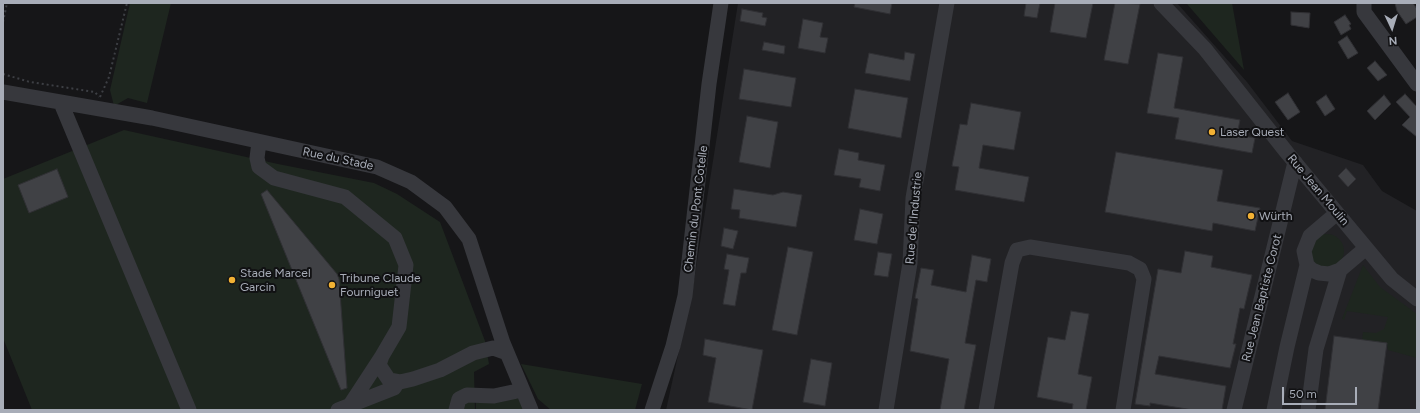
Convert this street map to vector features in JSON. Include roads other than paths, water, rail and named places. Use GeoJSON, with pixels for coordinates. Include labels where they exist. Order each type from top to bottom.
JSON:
{"type":"FeatureCollection","features":[{"type":"Feature","properties":{"kind":"street","name":"Chemin du Pont Cotelle"},"geometry":{"type":"LineString","coordinates":[[652,410],[673,346],[685,296],[709,84],[721,3]]}},
{"type":"Feature","properties":{"kind":"street","name":"Rue de l'Industrie"},"geometry":{"type":"LineString","coordinates":[[886,410],[910,263],[913,198],[947,3]]}},
{"type":"Feature","properties":{"kind":"street","name":"Rue Jean Moulin"},"geometry":{"type":"LineString","coordinates":[[1161,3],[1205,49],[1295,162],[1392,279],[1417,299]]}},
{"type":"Feature","properties":{"kind":"street"},"geometry":{"type":"LineString","coordinates":[[1362,6],[1417,84]]}},
{"type":"Feature","properties":{"kind":"street","name":"Rue du Stade"},"geometry":{"type":"LineString","coordinates":[[3,92],[152,118],[259,142],[378,166],[411,182],[444,207],[469,239],[507,353],[531,410]]}},
{"type":"Feature","properties":{"kind":"street"},"geometry":{"type":"LineString","coordinates":[[61,103],[189,410]]}},
{"type":"Feature","properties":{"kind":"street"},"geometry":{"type":"LineString","coordinates":[[259,142],[257,158],[259,167],[274,178],[345,196],[395,238],[406,265],[399,327],[382,356],[346,408]]}},
{"type":"Feature","properties":{"kind":"street","name":"Rue Jean Baptiste Corot"},"geometry":{"type":"LineString","coordinates":[[1234,410],[1295,162]]}},
{"type":"Feature","properties":{"kind":"street"},"geometry":{"type":"LineString","coordinates":[[1274,410],[1287,347],[1307,264],[1304,251],[1310,236],[1337,213]]}},
{"type":"Feature","properties":{"kind":"street"},"geometry":{"type":"LineString","coordinates":[[986,410],[1012,263],[1017,250],[1030,246],[1130,263],[1140,269],[1144,279],[1123,410]]}},
{"type":"Feature","properties":{"kind":"street"},"geometry":{"type":"LineString","coordinates":[[1307,264],[1312,270],[1319,273],[1329,274],[1340,270],[1366,248]]}},
{"type":"Feature","properties":{"kind":"street"},"geometry":{"type":"LineString","coordinates":[[1308,410],[1316,349],[1340,270]]}},
{"type":"Feature","properties":{"kind":"street"},"geometry":{"type":"LineString","coordinates":[[382,356],[380,365],[384,374],[389,380],[398,382],[413,379],[440,370],[473,353],[493,348],[507,353]]}},
{"type":"Feature","properties":{"kind":"street"},"geometry":{"type":"LineString","coordinates":[[346,408],[394,388],[398,382]]}},
{"type":"Feature","properties":{"kind":"street"},"geometry":{"type":"LineString","coordinates":[[456,410],[459,399],[467,395],[494,396],[522,390]]}},
{"type":"Feature","properties":{"kind":"place","name":"Laser Quest"},"geometry":{"type":"Point","coordinates":[1212,132]}},
{"type":"Feature","properties":{"kind":"place","name":"Würth"},"geometry":{"type":"Point","coordinates":[1251,216]}},
{"type":"Feature","properties":{"kind":"place","name":"Stade Marcel Garcin"},"geometry":{"type":"Point","coordinates":[232,280]}},
{"type":"Feature","properties":{"kind":"place","name":"Tribune Claude Fourniguet"},"geometry":{"type":"Point","coordinates":[332,285]}}]}
